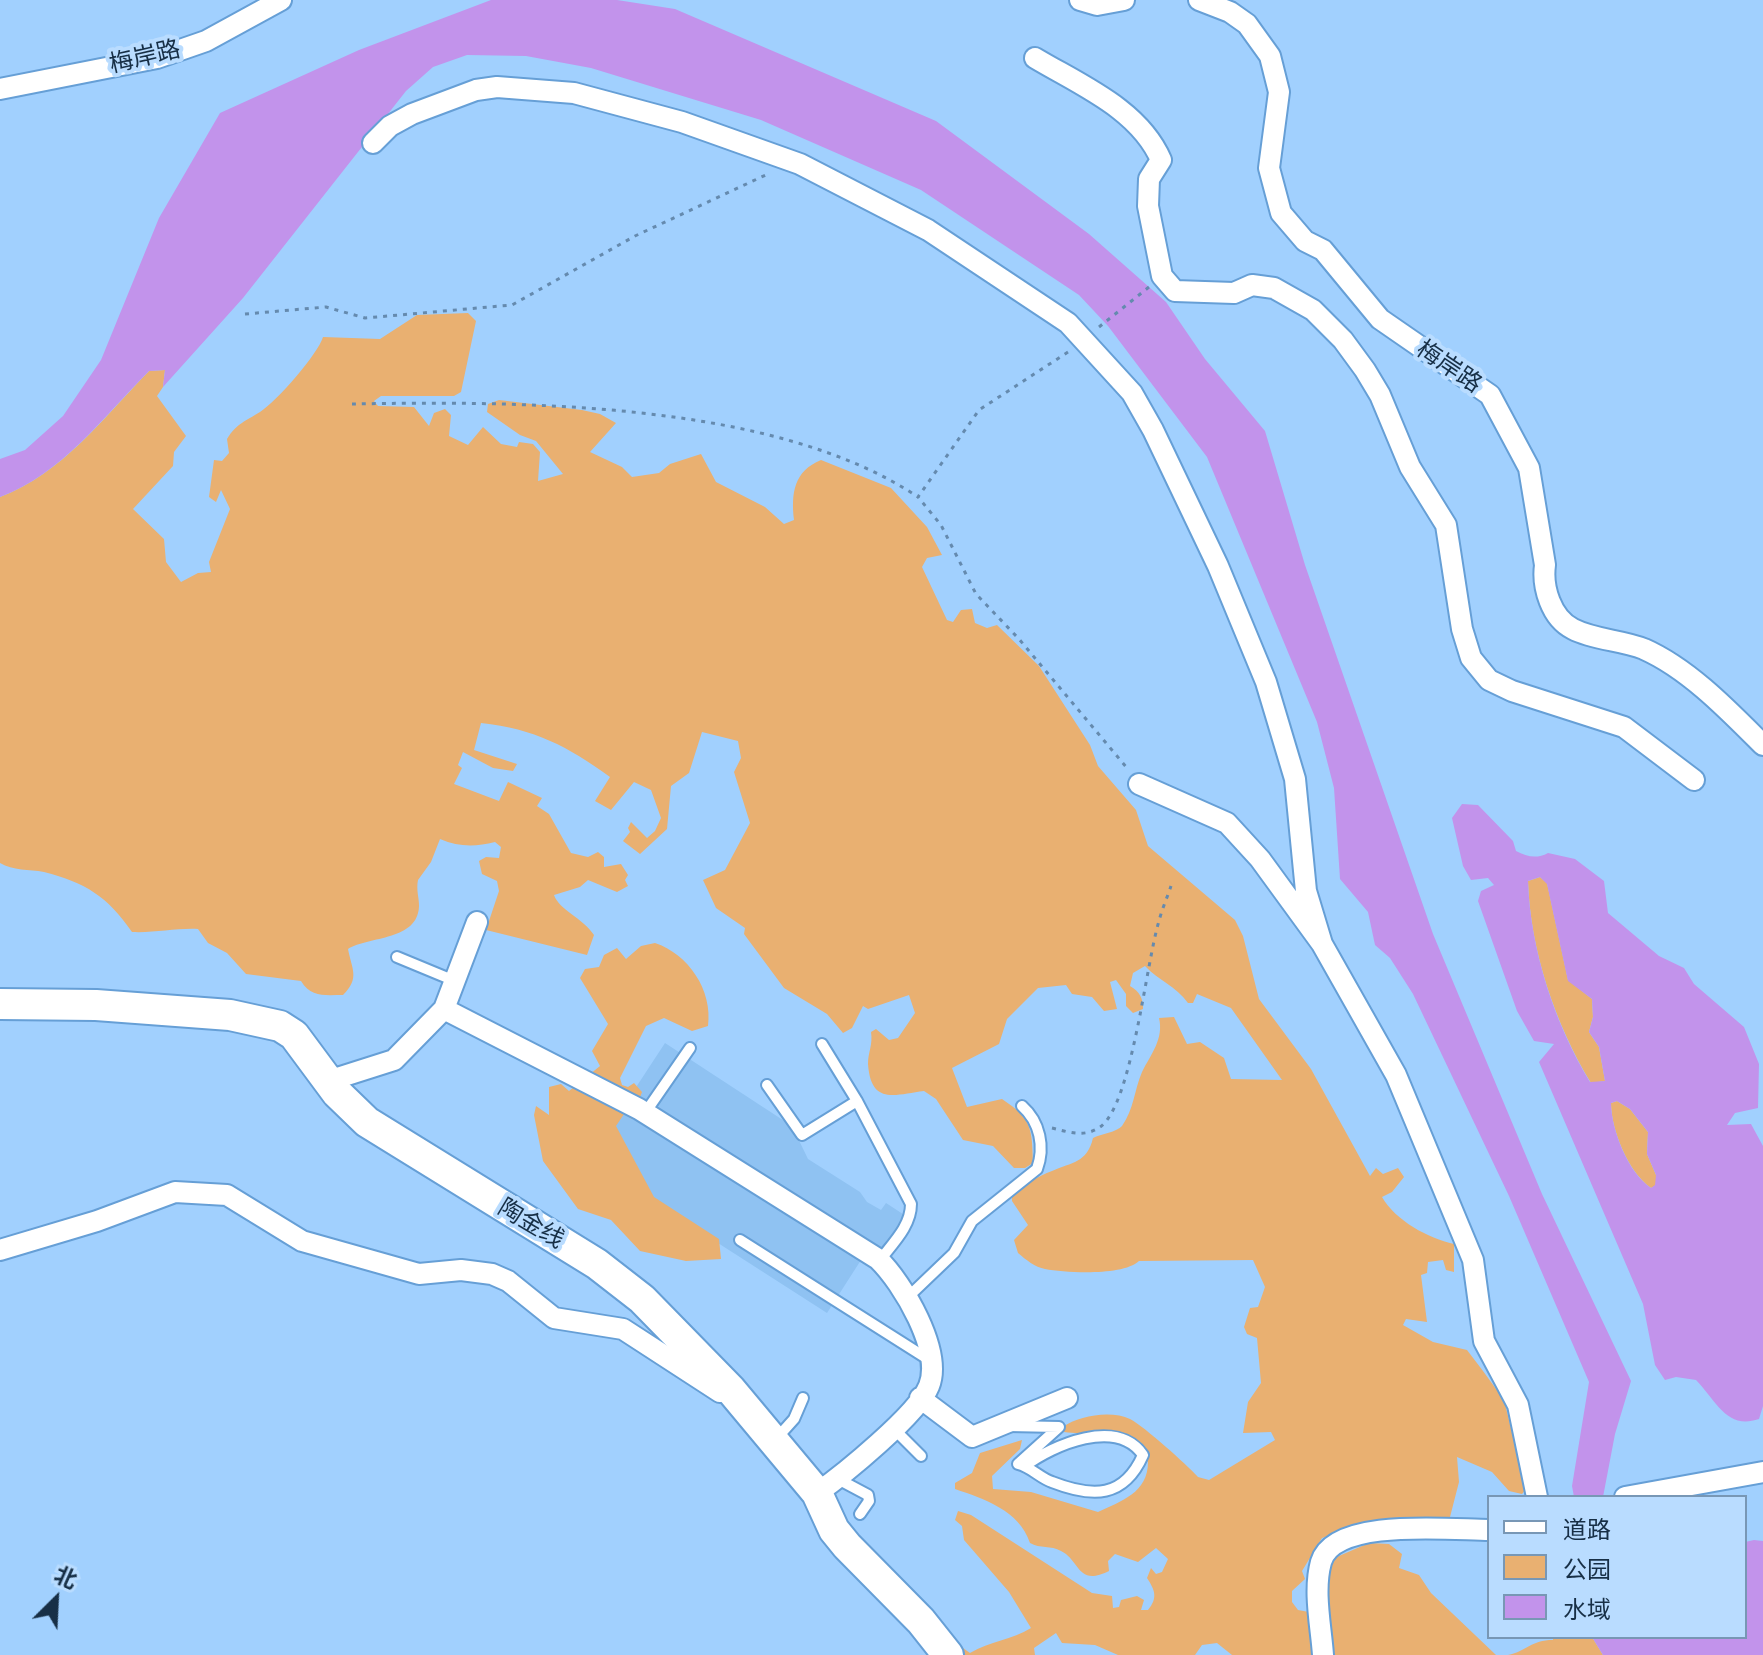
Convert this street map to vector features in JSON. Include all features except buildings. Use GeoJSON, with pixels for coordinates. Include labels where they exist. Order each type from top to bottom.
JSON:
{"type":"FeatureCollection","features":[{"type":"Feature","properties":{"kind":"street","name":"梅岸路"},"geometry":{"type":"LineString","coordinates":[[0,89],[157,58],[206,41],[281,0]]}},
{"type":"Feature","properties":{"kind":"street"},"geometry":{"type":"LineString","coordinates":[[1080,0],[1097,5],[1124,0]]}},
{"type":"Feature","properties":{"kind":"street","name":"梅岸路"},"geometry":{"type":"LineString","coordinates":[[1199,0],[1230,12],[1247,24],[1270,56],[1279,92],[1269,168],[1281,213],[1305,241],[1323,250],[1380,319],[1490,395],[1529,468],[1545,565],[1543,582],[1554,610],[1572,629],[1644,649],[1716,698],[1763,745]]}},
{"type":"Feature","properties":{"kind":"street"},"geometry":{"type":"LineString","coordinates":[[1035,58],[1125,113],[1157,150],[1161,160],[1149,179],[1148,206],[1162,276],[1175,291],[1234,293],[1252,285],[1274,288],[1313,310],[1343,340],[1365,370],[1380,395],[1410,467],[1446,525],[1462,629],[1471,658],[1489,680],[1624,727],[1694,780]]}},
{"type":"Feature","properties":{"kind":"street"},"geometry":{"type":"LineString","coordinates":[[373,143],[390,126],[412,114],[458,95],[497,87],[574,93],[682,122],[800,164],[928,230],[1022,290],[1085,339],[1132,393],[1153,430],[1218,566],[1266,682],[1295,779],[1306,891],[1322,944]]}},
{"type":"Feature","properties":{"kind":"street"},"geometry":{"type":"LineString","coordinates":[[1139,784],[1227,823],[1260,859],[1322,944],[1396,1075],[1473,1260],[1484,1341],[1518,1405],[1537,1495]]}},
{"type":"Feature","properties":{"kind":"street"},"geometry":{"type":"LineString","coordinates":[[328,1081],[394,1060],[444,1009],[477,922]]}},
{"type":"Feature","properties":{"kind":"street","name":"陶金线"},"geometry":{"type":"LineString","coordinates":[[0,1004],[96,1005],[215,1014],[280,1026],[294,1035],[328,1081],[367,1122],[597,1264],[642,1299],[774,1440],[827,1486],[834,1530],[921,1621],[948,1655]]}},
{"type":"Feature","properties":{"kind":"street"},"geometry":{"type":"LineString","coordinates":[[444,1009],[645,1113],[880,1260],[908,1297],[931,1361],[929,1386],[893,1428],[827,1486]]}},
{"type":"Feature","properties":{"kind":"street"},"geometry":{"type":"LineString","coordinates":[[0,1250],[97,1221],[175,1192],[227,1195],[302,1241],[419,1274],[461,1270],[492,1274],[519,1288],[554,1318],[623,1329],[747,1409]]}},
{"type":"Feature","properties":{"kind":"street"},"geometry":{"type":"LineString","coordinates":[[920,1398],[972,1437],[1067,1398]]}},
{"type":"Feature","properties":{"kind":"street"},"geometry":{"type":"LineString","coordinates":[[1636,1495],[1763,1472]]}},
{"type":"Feature","properties":{"kind":"street"},"geometry":{"type":"LineString","coordinates":[[1323,1655],[1318,1588],[1321,1561],[1335,1544],[1382,1529],[1487,1530]]}},
{"type":"Feature","properties":{"kind":"lane"},"geometry":{"type":"LineString","coordinates":[[397,957],[455,981]]}},
{"type":"Feature","properties":{"kind":"lane"},"geometry":{"type":"LineString","coordinates":[[822,1044],[857,1101],[911,1204],[911,1214],[903,1231],[880,1260]]}},
{"type":"Feature","properties":{"kind":"lane"},"geometry":{"type":"LineString","coordinates":[[645,1113],[690,1048]]}},
{"type":"Feature","properties":{"kind":"lane"},"geometry":{"type":"LineString","coordinates":[[767,1085],[802,1135],[857,1101]]}},
{"type":"Feature","properties":{"kind":"lane"},"geometry":{"type":"LineString","coordinates":[[908,1297],[954,1253],[972,1221],[1037,1169],[1040,1142],[1037,1125],[1022,1106]]}},
{"type":"Feature","properties":{"kind":"lane"},"geometry":{"type":"LineString","coordinates":[[740,1240],[931,1361]]}},
{"type":"Feature","properties":{"kind":"lane"},"geometry":{"type":"LineString","coordinates":[[774,1440],[794,1419],[803,1398]]}},
{"type":"Feature","properties":{"kind":"lane"},"geometry":{"type":"LineString","coordinates":[[1003,1425],[1059,1427],[1018,1464],[1051,1482],[1105,1493],[1135,1474],[1143,1455],[1139,1448],[1112,1437],[1077,1439],[1042,1453],[1025,1466]]}},
{"type":"Feature","properties":{"kind":"lane"},"geometry":{"type":"LineString","coordinates":[[893,1428],[921,1456]]}},
{"type":"Feature","properties":{"kind":"lane"},"geometry":{"type":"LineString","coordinates":[[827,1486],[868,1495],[869,1501],[860,1514]]}},
{"type":"Feature","properties":{"kind":"path"},"geometry":{"type":"LineString","coordinates":[[245,314],[326,307],[365,318],[512,305],[635,236],[761,175],[800,164]]}},
{"type":"Feature","properties":{"kind":"path"},"geometry":{"type":"LineString","coordinates":[[918,497],[979,410],[1085,339],[1162,276]]}},
{"type":"Feature","properties":{"kind":"path"},"geometry":{"type":"LineString","coordinates":[[352,404],[473,402],[660,417],[786,439],[881,472],[918,497],[941,525],[976,594],[1019,639],[1139,784]]}},
{"type":"Feature","properties":{"kind":"path"},"geometry":{"type":"LineString","coordinates":[[1037,1125],[1082,1134],[1102,1126],[1113,1113],[1135,1032],[1158,922],[1171,886]]}},
{"type":"Feature","properties":{"kind":"shaded area"},"geometry":{"type":"Polygon","coordinates":[[[665,1043],[792,1126],[808,1159],[860,1192],[867,1202],[881,1210],[886,1203],[912,1220],[880,1271],[861,1260],[827,1313],[651,1200],[610,1127],[665,1043]]]}},
{"type":"Feature","properties":{"kind":"green space"},"geometry":{"type":"Polygon","coordinates":[[[468,313],[476,321],[461,392],[454,396],[381,396],[374,401],[378,406],[414,407],[429,426],[434,413],[445,409],[451,415],[449,436],[468,445],[483,427],[501,444],[517,447],[519,442],[533,444],[540,452],[538,481],[563,474],[536,441],[520,435],[487,412],[488,404],[499,400],[600,414],[616,423],[590,452],[622,467],[632,477],[659,473],[670,464],[701,454],[716,482],[765,507],[784,524],[794,520],[794,492],[800,477],[821,460],[891,488],[927,527],[942,555],[927,558],[922,567],[947,620],[953,622],[961,610],[972,609],[975,623],[987,628],[997,625],[1039,666],[1090,745],[1098,766],[1136,810],[1148,846],[1235,920],[1243,936],[1259,999],[1311,1069],[1370,1176],[1376,1168],[1383,1174],[1398,1168],[1404,1177],[1392,1192],[1382,1197],[1388,1206],[1414,1227],[1454,1244],[1454,1272],[1446,1270],[1443,1260],[1428,1262],[1427,1273],[1421,1275],[1427,1322],[1406,1319],[1403,1325],[1433,1342],[1467,1350],[1483,1371],[1504,1400],[1526,1489],[1522,1494],[1509,1491],[1492,1472],[1457,1457],[1459,1482],[1450,1517],[1368,1523],[1322,1538],[1302,1571],[1305,1579],[1292,1591],[1292,1602],[1298,1610],[1309,1612],[1316,1655],[1232,1655],[1217,1643],[1202,1645],[1195,1655],[1118,1655],[1095,1645],[1062,1643],[1056,1633],[1034,1648],[1035,1655],[957,1655],[953,1641],[970,1653],[1031,1628],[1009,1592],[964,1540],[962,1526],[955,1520],[958,1511],[971,1515],[1092,1593],[1112,1596],[1113,1608],[1119,1607],[1121,1600],[1137,1596],[1144,1600],[1141,1610],[1148,1610],[1154,1594],[1147,1578],[1151,1568],[1156,1574],[1162,1572],[1168,1559],[1156,1548],[1138,1562],[1115,1554],[1108,1561],[1109,1571],[1091,1576],[1080,1570],[1061,1551],[1030,1543],[1018,1522],[1009,1514],[955,1489],[955,1483],[972,1473],[980,1453],[1022,1440],[1020,1449],[992,1476],[993,1489],[1031,1492],[1098,1512],[1124,1500],[1138,1489],[1147,1473],[1148,1462],[1118,1439],[1064,1432],[1063,1427],[1078,1419],[1105,1414],[1130,1419],[1155,1437],[1198,1477],[1209,1480],[1275,1440],[1271,1432],[1243,1433],[1248,1402],[1261,1383],[1257,1338],[1247,1334],[1244,1327],[1250,1308],[1258,1307],[1265,1287],[1253,1260],[1139,1261],[1108,1271],[1067,1272],[1045,1269],[1031,1263],[1018,1253],[1014,1240],[1028,1225],[1012,1201],[1012,1192],[1083,1157],[1093,1138],[1122,1126],[1142,1072],[1158,1040],[1159,1018],[1174,1017],[1187,1044],[1200,1042],[1224,1058],[1231,1079],[1282,1080],[1231,1008],[1197,994],[1193,1003],[1188,1003],[1145,966],[1133,973],[1130,986],[1140,996],[1143,1009],[1133,1013],[1126,1006],[1126,994],[1116,980],[1110,982],[1117,1009],[1104,1011],[1092,997],[1072,994],[1066,985],[1038,988],[1007,1019],[999,1044],[952,1068],[967,1107],[1002,1099],[1025,1119],[1031,1133],[1033,1163],[1025,1168],[1014,1168],[993,1146],[963,1140],[936,1099],[924,1091],[894,1095],[879,1092],[874,1086],[868,1064],[871,1032],[876,1029],[889,1040],[898,1038],[915,1013],[909,995],[868,1009],[863,1006],[852,1028],[843,1033],[827,1014],[784,988],[744,934],[745,928],[716,908],[703,880],[725,870],[750,823],[734,772],[741,758],[738,741],[702,732],[689,773],[671,786],[667,829],[640,854],[623,841],[630,832],[631,822],[647,838],[655,831],[661,818],[651,790],[634,782],[611,810],[595,801],[610,777],[550,741],[500,726],[481,723],[474,750],[517,764],[513,771],[493,768],[463,752],[458,765],[462,768],[454,784],[499,801],[508,782],[542,798],[537,806],[549,814],[571,853],[588,857],[598,852],[604,857],[604,867],[621,864],[628,875],[625,880],[628,886],[617,892],[588,880],[580,887],[554,895],[594,935],[587,955],[486,930],[499,891],[497,881],[482,874],[479,861],[486,857],[499,858],[501,847],[495,842],[467,845],[440,839],[431,862],[418,880],[417,917],[402,932],[348,949],[353,979],[343,995],[314,993],[301,981],[246,974],[227,953],[208,943],[198,929],[132,932],[114,909],[84,886],[44,872],[16,869],[0,863],[0,497],[22,487],[63,459],[149,371],[165,370],[163,387],[157,396],[186,436],[174,452],[173,466],[133,509],[164,539],[166,562],[181,582],[198,573],[211,572],[209,562],[230,509],[221,490],[216,502],[209,497],[214,460],[222,461],[229,453],[227,439],[231,434],[286,388],[323,337],[380,339],[417,315],[468,313]]]}},
{"type":"Feature","properties":{"kind":"green space"},"geometry":{"type":"Polygon","coordinates":[[[1540,877],[1547,883],[1568,980],[1592,999],[1593,1017],[1589,1032],[1599,1047],[1605,1081],[1591,1083],[1566,1036],[1547,985],[1534,933],[1528,881],[1540,877]]]}},
{"type":"Feature","properties":{"kind":"green space"},"geometry":{"type":"Polygon","coordinates":[[[655,943],[678,956],[696,975],[706,999],[708,1026],[692,1031],[664,1018],[646,1026],[620,1078],[622,1085],[628,1087],[634,1083],[642,1092],[632,1119],[624,1114],[616,1126],[654,1197],[719,1239],[721,1259],[686,1261],[640,1251],[611,1220],[578,1209],[543,1161],[534,1115],[536,1106],[549,1115],[549,1087],[561,1084],[569,1091],[600,1066],[592,1051],[608,1024],[580,978],[585,969],[599,967],[604,955],[617,948],[626,959],[641,946],[655,943]]]}},
{"type":"Feature","properties":{"kind":"green space"},"geometry":{"type":"Polygon","coordinates":[[[1617,1101],[1630,1109],[1648,1132],[1647,1154],[1656,1175],[1656,1186],[1651,1188],[1643,1181],[1622,1149],[1612,1113],[1611,1103],[1617,1101]]]}},
{"type":"Feature","properties":{"kind":"green space"},"geometry":{"type":"Polygon","coordinates":[[[1369,1543],[1389,1544],[1402,1554],[1399,1568],[1419,1575],[1431,1593],[1496,1655],[1333,1655],[1325,1588],[1332,1559],[1369,1543]]]}},
{"type":"Feature","properties":{"kind":"green space"},"geometry":{"type":"Polygon","coordinates":[[[1593,1639],[1603,1655],[1508,1655],[1539,1642],[1593,1639]]]}},
{"type":"Feature","properties":{"kind":"water"},"geometry":{"type":"Polygon","coordinates":[[[491,0],[617,0],[675,9],[936,121],[1089,234],[1166,302],[1205,359],[1265,431],[1305,565],[1433,934],[1542,1194],[1631,1381],[1615,1434],[1603,1495],[1574,1495],[1572,1486],[1589,1382],[1509,1196],[1413,994],[1390,958],[1375,945],[1368,912],[1340,879],[1334,788],[1317,722],[1207,457],[1108,326],[1079,295],[921,190],[761,120],[591,68],[526,56],[467,55],[433,67],[406,91],[243,298],[163,387],[165,370],[149,371],[62,459],[22,487],[0,497],[0,459],[25,450],[63,416],[101,360],[159,218],[220,113],[359,50],[491,0]]]}},
{"type":"Feature","properties":{"kind":"water"},"geometry":{"type":"Polygon","coordinates":[[[1462,804],[1478,805],[1513,841],[1516,851],[1524,855],[1548,853],[1575,859],[1604,881],[1608,913],[1659,956],[1684,968],[1694,984],[1744,1027],[1759,1064],[1758,1108],[1735,1113],[1727,1125],[1751,1124],[1763,1146],[1763,1406],[1759,1419],[1739,1421],[1731,1417],[1696,1380],[1676,1377],[1665,1380],[1655,1365],[1643,1304],[1539,1062],[1554,1044],[1534,1041],[1517,1011],[1478,901],[1481,891],[1494,885],[1488,878],[1471,880],[1463,866],[1452,818],[1462,804]],[[1540,877],[1528,881],[1534,933],[1547,986],[1566,1036],[1590,1082],[1605,1081],[1599,1047],[1589,1032],[1593,1017],[1592,999],[1568,981],[1547,884],[1540,877]],[[1617,1101],[1611,1103],[1612,1114],[1622,1150],[1635,1172],[1651,1188],[1655,1185],[1656,1175],[1647,1154],[1648,1132],[1630,1109],[1617,1101]]]}},
{"type":"Feature","properties":{"kind":"water"},"geometry":{"type":"Polygon","coordinates":[[[1763,1541],[1763,1655],[1603,1655],[1593,1639],[1747,1639],[1747,1542],[1763,1541]]]}}]}
